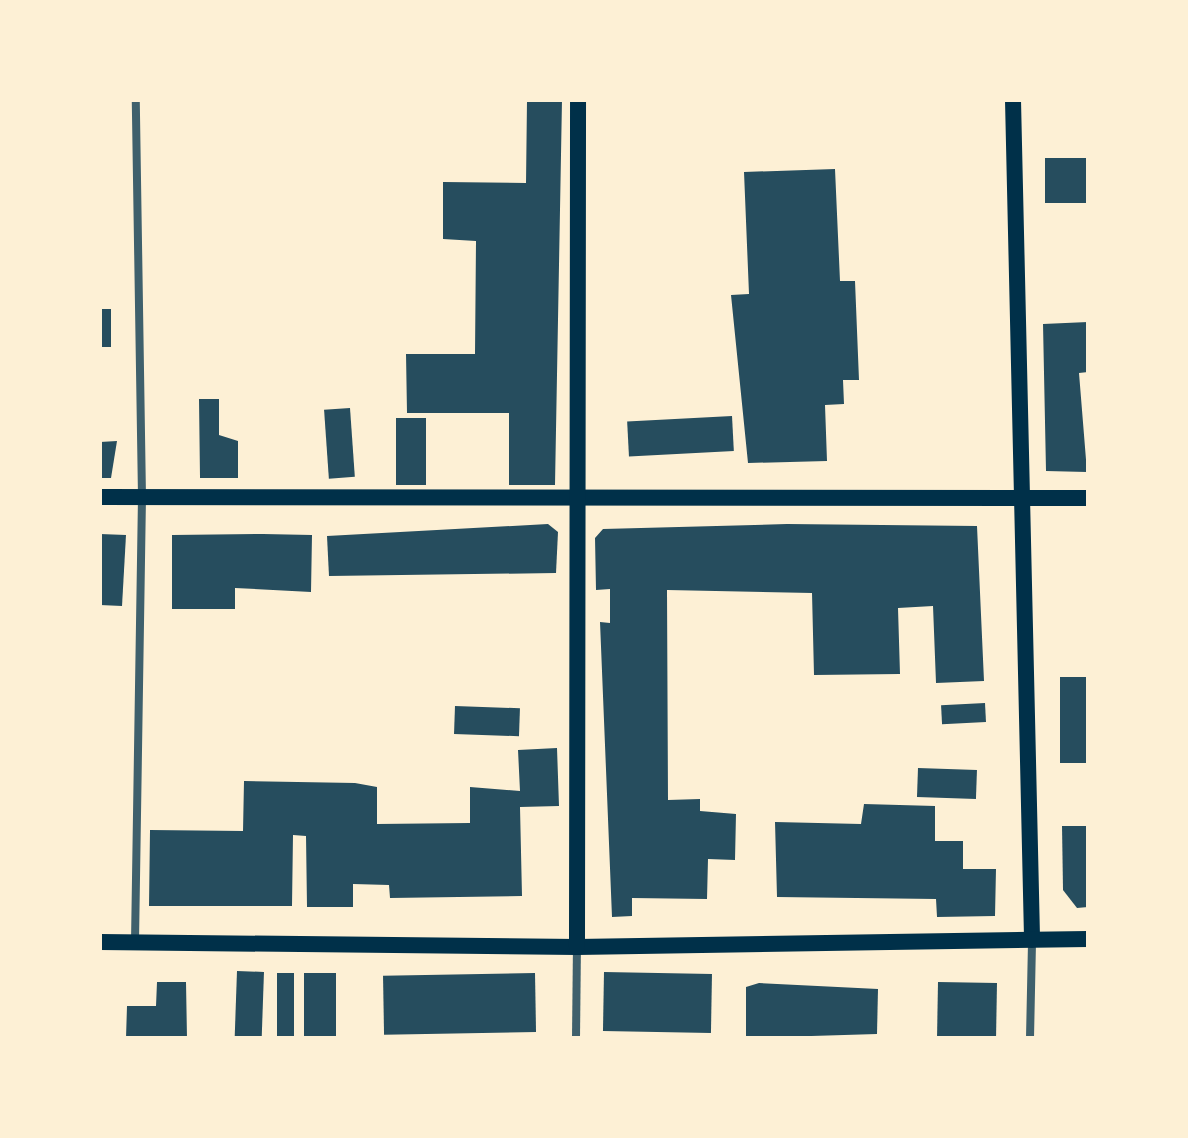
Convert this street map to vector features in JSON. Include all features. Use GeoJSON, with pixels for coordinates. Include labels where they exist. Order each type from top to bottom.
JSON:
{"type":"FeatureCollection","features":[{"type":"Feature","properties":{"kind":"main road"},"geometry":{"type":"LineString","coordinates":[[577,947],[578,100]]}},
{"type":"Feature","properties":{"kind":"main road"},"geometry":{"type":"LineString","coordinates":[[1013,100],[1025,499],[1032,940]]}},
{"type":"Feature","properties":{"kind":"main road"},"geometry":{"type":"LineString","coordinates":[[100,497],[578,502],[1088,498]]}},
{"type":"Feature","properties":{"kind":"main road"},"geometry":{"type":"LineString","coordinates":[[100,942],[577,947],[1088,939]]}},
{"type":"Feature","properties":{"kind":"street"},"geometry":{"type":"LineString","coordinates":[[135,942],[142,497],[136,100]]}},
{"type":"Feature","properties":{"kind":"street"},"geometry":{"type":"LineString","coordinates":[[1030,1038],[1032,940]]}},
{"type":"Feature","properties":{"kind":"street"},"geometry":{"type":"LineString","coordinates":[[576,1038],[577,947]]}},
{"type":"Feature","properties":{"kind":"building"},"geometry":{"type":"Polygon","coordinates":[[[527,100],[562,100],[555,485],[509,485],[509,413],[407,413],[406,354],[475,354],[476,241],[443,239],[443,182],[526,183],[527,100]]]}},
{"type":"Feature","properties":{"kind":"building"},"geometry":{"type":"Polygon","coordinates":[[[1045,158],[1088,158],[1088,203],[1045,203],[1045,158]]]}},
{"type":"Feature","properties":{"kind":"building"},"geometry":{"type":"Polygon","coordinates":[[[835,169],[840,281],[855,281],[859,380],[843,380],[844,404],[825,405],[827,461],[748,463],[731,295],[749,294],[744,172],[835,169]]]}},
{"type":"Feature","properties":{"kind":"building"},"geometry":{"type":"Polygon","coordinates":[[[100,309],[111,309],[111,347],[100,347],[100,309]]]}},
{"type":"Feature","properties":{"kind":"building"},"geometry":{"type":"Polygon","coordinates":[[[1088,322],[1088,372],[1079,373],[1087,472],[1046,471],[1043,324],[1088,322]]]}},
{"type":"Feature","properties":{"kind":"building"},"geometry":{"type":"Polygon","coordinates":[[[199,399],[219,399],[219,435],[238,441],[238,478],[200,478],[199,399]]]}},
{"type":"Feature","properties":{"kind":"building"},"geometry":{"type":"Polygon","coordinates":[[[350,408],[355,477],[329,479],[324,410],[350,408]]]}},
{"type":"Feature","properties":{"kind":"building"},"geometry":{"type":"Polygon","coordinates":[[[732,416],[734,451],[629,456],[627,421],[732,416]]]}},
{"type":"Feature","properties":{"kind":"building"},"geometry":{"type":"Polygon","coordinates":[[[396,418],[426,418],[426,485],[396,485],[396,418]]]}},
{"type":"Feature","properties":{"kind":"building"},"geometry":{"type":"Polygon","coordinates":[[[117,441],[111,478],[100,478],[100,442],[117,441]]]}},
{"type":"Feature","properties":{"kind":"building"},"geometry":{"type":"Polygon","coordinates":[[[548,524],[558,532],[556,573],[329,576],[327,536],[548,524]]]}},
{"type":"Feature","properties":{"kind":"building"},"geometry":{"type":"Polygon","coordinates":[[[787,524],[977,526],[984,681],[936,683],[933,606],[898,608],[900,674],[814,675],[812,593],[667,590],[668,800],[700,799],[700,811],[736,814],[735,860],[708,859],[707,899],[632,898],[632,916],[612,917],[600,622],[610,623],[610,589],[596,590],[595,538],[603,529],[787,524]]]}},
{"type":"Feature","properties":{"kind":"building"},"geometry":{"type":"Polygon","coordinates":[[[100,534],[126,535],[122,606],[100,605],[100,534]]]}},
{"type":"Feature","properties":{"kind":"building"},"geometry":{"type":"Polygon","coordinates":[[[172,535],[312,535],[311,592],[235,588],[235,609],[172,609],[172,535]]]}},
{"type":"Feature","properties":{"kind":"building"},"geometry":{"type":"Polygon","coordinates":[[[1060,677],[1088,677],[1088,763],[1060,763],[1060,677]]]}},
{"type":"Feature","properties":{"kind":"building"},"geometry":{"type":"Polygon","coordinates":[[[985,703],[986,722],[942,724],[941,705],[985,703]]]}},
{"type":"Feature","properties":{"kind":"building"},"geometry":{"type":"Polygon","coordinates":[[[455,706],[520,708],[519,736],[454,734],[455,706]]]}},
{"type":"Feature","properties":{"kind":"building"},"geometry":{"type":"Polygon","coordinates":[[[557,748],[559,806],[520,807],[522,896],[390,898],[389,885],[353,884],[353,907],[307,907],[306,836],[293,835],[292,906],[149,906],[150,830],[243,831],[244,781],[355,783],[377,787],[377,824],[470,823],[470,787],[520,791],[518,750],[557,748]]]}},
{"type":"Feature","properties":{"kind":"building"},"geometry":{"type":"Polygon","coordinates":[[[918,768],[977,770],[976,799],[917,797],[918,768]]]}},
{"type":"Feature","properties":{"kind":"building"},"geometry":{"type":"Polygon","coordinates":[[[864,804],[935,806],[935,841],[963,841],[963,869],[996,869],[995,916],[937,917],[936,899],[777,897],[775,822],[861,824],[864,804]]]}},
{"type":"Feature","properties":{"kind":"building"},"geometry":{"type":"Polygon","coordinates":[[[1062,826],[1088,826],[1088,907],[1077,908],[1063,890],[1062,826]]]}},
{"type":"Feature","properties":{"kind":"building"},"geometry":{"type":"Polygon","coordinates":[[[237,971],[264,972],[262,1038],[235,1038],[237,971]]]}},
{"type":"Feature","properties":{"kind":"building"},"geometry":{"type":"Polygon","coordinates":[[[604,972],[712,974],[711,1033],[603,1031],[604,972]]]}},
{"type":"Feature","properties":{"kind":"building"},"geometry":{"type":"Polygon","coordinates":[[[277,973],[294,973],[294,1038],[277,1038],[277,973]]]}},
{"type":"Feature","properties":{"kind":"building"},"geometry":{"type":"Polygon","coordinates":[[[304,973],[336,973],[336,1038],[304,1038],[304,973]]]}},
{"type":"Feature","properties":{"kind":"building"},"geometry":{"type":"Polygon","coordinates":[[[535,973],[536,1032],[384,1035],[383,976],[535,973]]]}},
{"type":"Feature","properties":{"kind":"building"},"geometry":{"type":"Polygon","coordinates":[[[157,982],[186,982],[187,1038],[126,1038],[127,1006],[156,1006],[157,982]]]}},
{"type":"Feature","properties":{"kind":"building"},"geometry":{"type":"Polygon","coordinates":[[[938,982],[997,983],[996,1038],[937,1038],[938,982]]]}},
{"type":"Feature","properties":{"kind":"building"},"geometry":{"type":"Polygon","coordinates":[[[759,983],[878,989],[877,1034],[746,1038],[746,987],[759,983]]]}}]}
